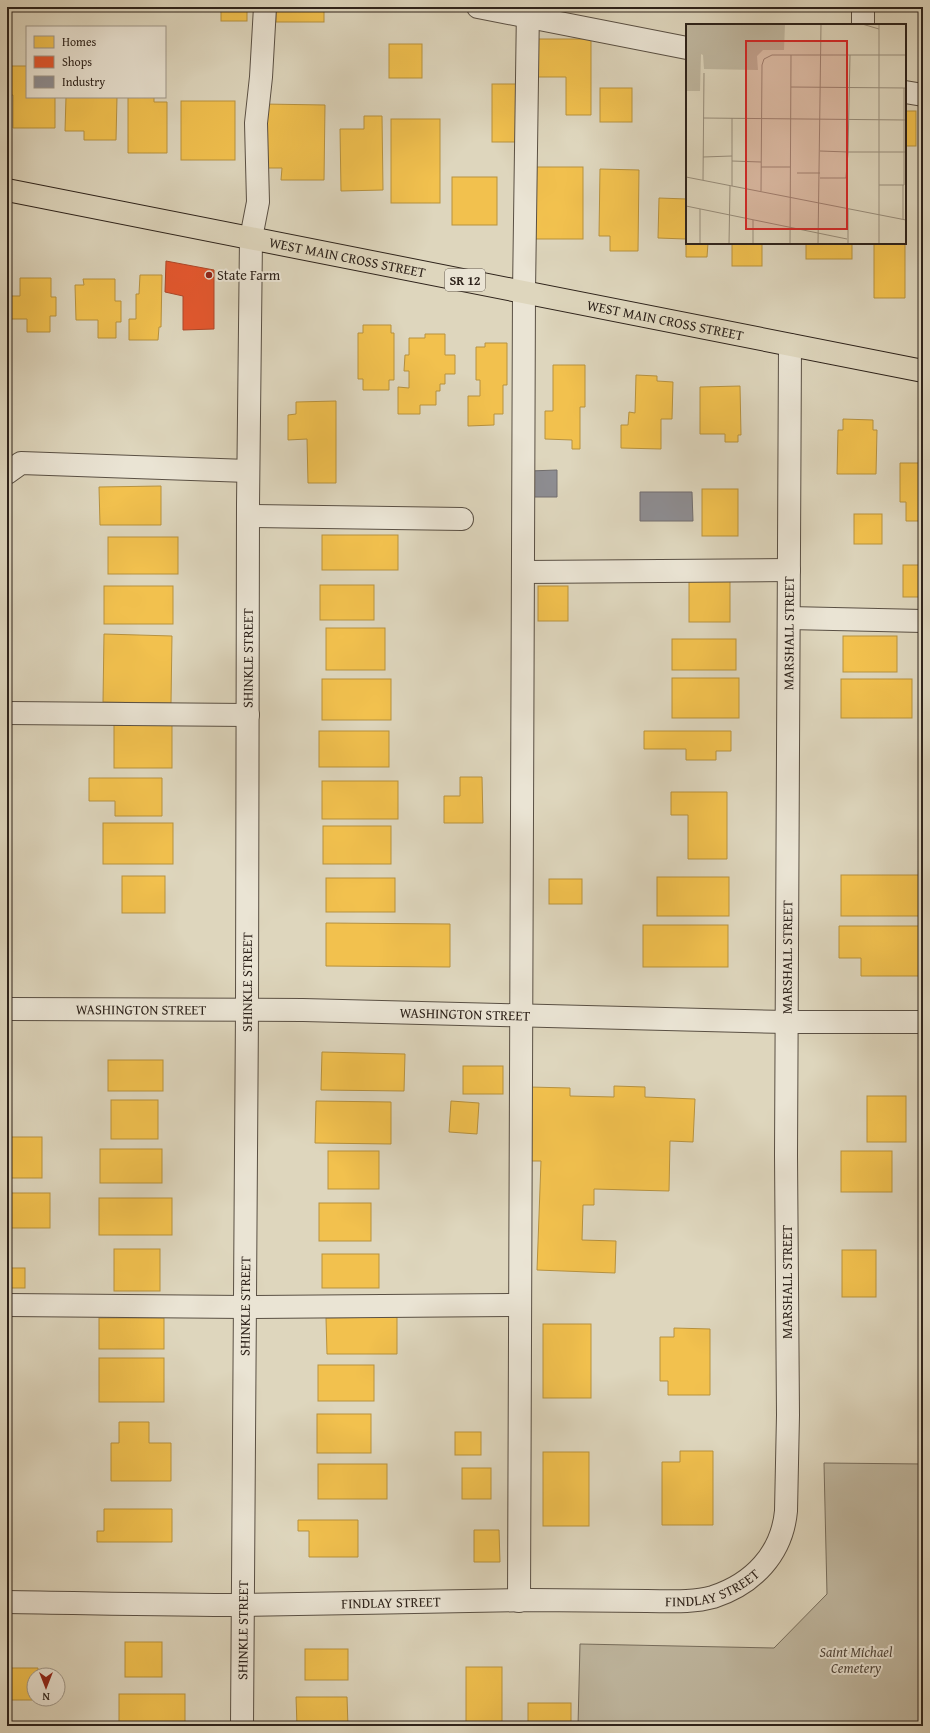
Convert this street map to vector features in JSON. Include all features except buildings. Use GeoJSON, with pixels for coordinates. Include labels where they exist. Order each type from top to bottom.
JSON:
{"type":"FeatureCollection","features":[{"type":"Feature","properties":{"kind":"highway","name":"WEST MAIN CROSS STREET"},"geometry":{"type":"LineString","coordinates":[[7,190],[923,372]]}},
{"type":"Feature","properties":{"kind":"street","name":"SHINKLE STREET"},"geometry":{"type":"LineString","coordinates":[[242,1726],[247,1010],[248,471],[251,238],[258,202],[256,123],[261,77],[265,7]]}},
{"type":"Feature","properties":{"kind":"street"},"geometry":{"type":"LineString","coordinates":[[478,7],[528,12],[686,48]]}},
{"type":"Feature","properties":{"kind":"street"},"geometry":{"type":"LineString","coordinates":[[863,7],[863,24]]}},
{"type":"Feature","properties":{"kind":"street"},"geometry":{"type":"LineString","coordinates":[[519,1600],[524,292],[528,12]]}},
{"type":"Feature","properties":{"kind":"street"},"geometry":{"type":"LineString","coordinates":[[906,92],[923,95]]}},
{"type":"Feature","properties":{"kind":"street","name":"MARSHALL STREET"},"geometry":{"type":"LineString","coordinates":[[764,1564],[785,1527],[786,1511],[788,1415],[786,1155],[790,345]]}},
{"type":"Feature","properties":{"kind":"street"},"geometry":{"type":"LineString","coordinates":[[7,473],[21,463],[248,471]]}},
{"type":"Feature","properties":{"kind":"street"},"geometry":{"type":"LineString","coordinates":[[248,516],[462,519]]}},
{"type":"Feature","properties":{"kind":"street"},"geometry":{"type":"LineString","coordinates":[[523,572],[789,570]]}},
{"type":"Feature","properties":{"kind":"street"},"geometry":{"type":"LineString","coordinates":[[789,618],[923,621]]}},
{"type":"Feature","properties":{"kind":"street"},"geometry":{"type":"LineString","coordinates":[[7,713],[248,715]]}},
{"type":"Feature","properties":{"kind":"street","name":"WASHINGTON STREET"},"geometry":{"type":"LineString","coordinates":[[7,1009],[247,1010],[787,1022],[923,1022]]}},
{"type":"Feature","properties":{"kind":"street"},"geometry":{"type":"LineString","coordinates":[[7,1305],[245,1307],[520,1305]]}},
{"type":"Feature","properties":{"kind":"street","name":"FINDLAY STREET"},"geometry":{"type":"LineString","coordinates":[[7,1602],[243,1605],[519,1600],[697,1600],[731,1590],[749,1578],[764,1564]]}},
{"type":"Feature","properties":{"kind":"green space","name":"Saint Michael Cemetery"},"geometry":{"type":"Polygon","coordinates":[[[824,1463],[923,1464],[923,1726],[578,1726],[580,1644],[774,1648],[827,1594],[824,1463]]]}},
{"type":"Feature","properties":{"kind":"place","name":"State Farm"},"geometry":{"type":"Point","coordinates":[209,275]}}]}
